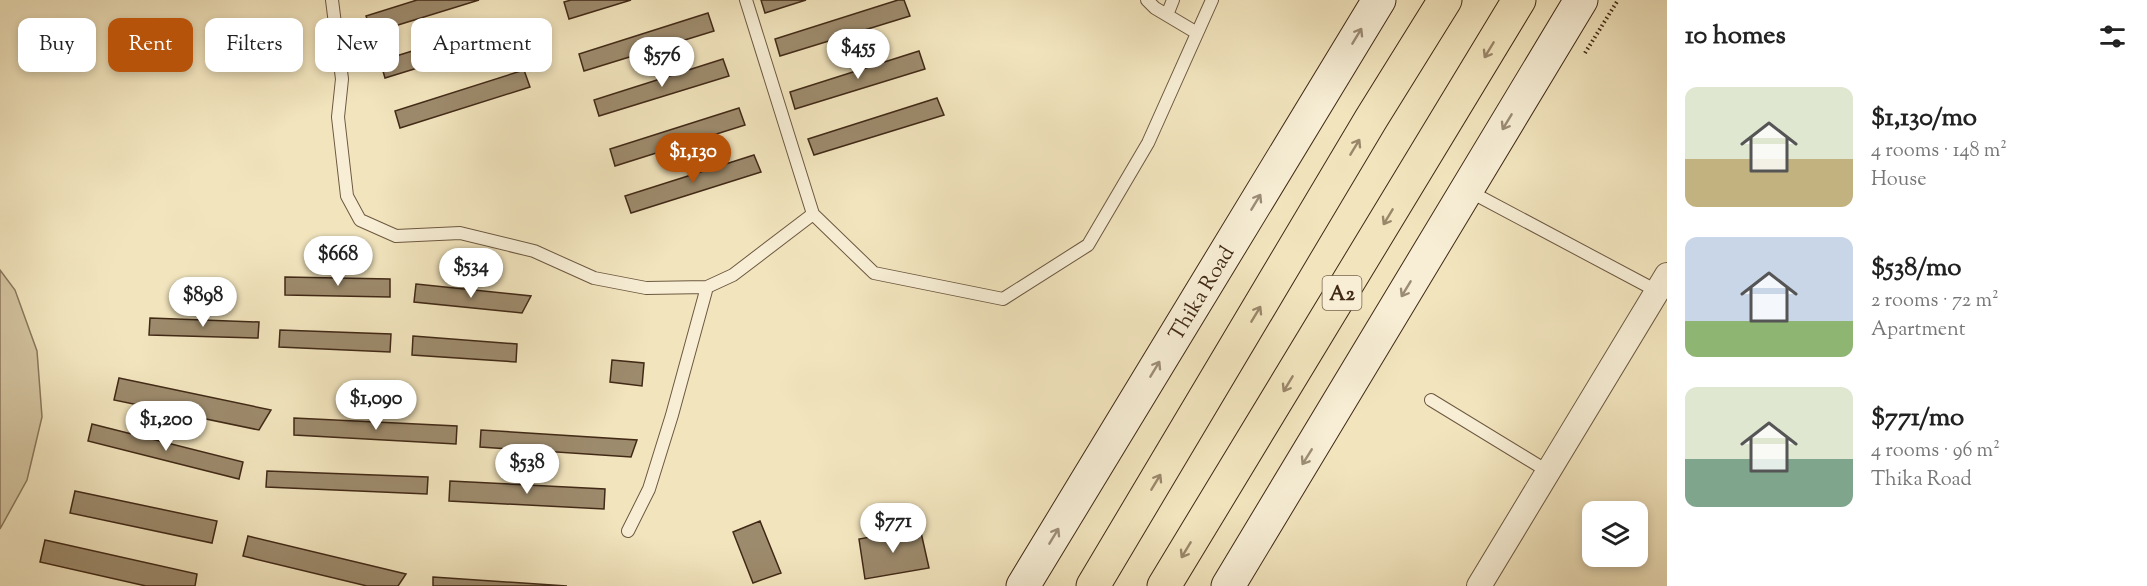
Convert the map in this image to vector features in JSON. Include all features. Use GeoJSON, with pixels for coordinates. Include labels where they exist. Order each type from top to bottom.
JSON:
{"type":"FeatureCollection","features":[{"type":"Feature","properties":{"kind":"highway"},"geometry":{"type":"LineString","coordinates":[[1093,586],[1371,119],[1445,0]]}},
{"type":"Feature","properties":{"kind":"highway","name":"A2"},"geometry":{"type":"LineString","coordinates":[[1164,586],[1519,0]]}},
{"type":"Feature","properties":{"kind":"main road","name":"Thika Road"},"geometry":{"type":"LineString","coordinates":[[1023,586],[1379,0]]}},
{"type":"Feature","properties":{"kind":"main road"},"geometry":{"type":"LineString","coordinates":[[1228,586],[1581,0]]}},
{"type":"Feature","properties":{"kind":"street"},"geometry":{"type":"LineString","coordinates":[[1479,586],[1662,283]]}},
{"type":"Feature","properties":{"kind":"lane"},"geometry":{"type":"LineString","coordinates":[[332,0],[342,79],[338,117],[347,196],[360,220],[396,236],[460,233],[534,251],[594,278],[646,288],[707,287],[733,275],[813,214]]}},
{"type":"Feature","properties":{"kind":"lane"},"geometry":{"type":"LineString","coordinates":[[746,0],[813,214],[874,273],[1003,299],[1088,245],[1148,143],[1212,0]]}},
{"type":"Feature","properties":{"kind":"lane"},"geometry":{"type":"LineString","coordinates":[[1147,0],[1155,8],[1197,33]]}},
{"type":"Feature","properties":{"kind":"lane"},"geometry":{"type":"LineString","coordinates":[[1167,15],[1173,0]]}},
{"type":"Feature","properties":{"kind":"lane"},"geometry":{"type":"LineString","coordinates":[[1466,190],[1662,283]]}},
{"type":"Feature","properties":{"kind":"lane"},"geometry":{"type":"LineString","coordinates":[[628,531],[649,489],[672,416],[707,287]]}},
{"type":"Feature","properties":{"kind":"lane"},"geometry":{"type":"LineString","coordinates":[[1431,400],[1549,472]]}},
{"type":"Feature","properties":{"kind":"shaded area"},"geometry":{"type":"Polygon","coordinates":[[[0,270],[15,290],[37,351],[42,417],[27,480],[0,529],[0,270]]]}},
{"type":"Feature","properties":{"kind":"building"},"geometry":{"type":"Polygon","coordinates":[[[417,0],[479,0],[421,18],[411,18],[411,21],[399,25],[399,18],[367,18],[366,16],[417,0]]]}},
{"type":"Feature","properties":{"kind":"building"},"geometry":{"type":"Polygon","coordinates":[[[631,0],[569,19],[564,2],[631,0]]]}},
{"type":"Feature","properties":{"kind":"building"},"geometry":{"type":"Polygon","coordinates":[[[761,0],[806,0],[765,13],[761,0]]]}},
{"type":"Feature","properties":{"kind":"building"},"geometry":{"type":"Polygon","coordinates":[[[904,0],[910,16],[780,56],[775,39],[904,0]]]}},
{"type":"Feature","properties":{"kind":"building"},"geometry":{"type":"Polygon","coordinates":[[[708,13],[714,31],[584,71],[579,54],[708,13]]]}},
{"type":"Feature","properties":{"kind":"building"},"geometry":{"type":"Polygon","coordinates":[[[411,51],[411,70],[385,78],[383,72],[399,72],[399,55],[411,51]]]}},
{"type":"Feature","properties":{"kind":"building"},"geometry":{"type":"Polygon","coordinates":[[[919,51],[925,69],[795,109],[790,92],[919,51]]]}},
{"type":"Feature","properties":{"kind":"building"},"geometry":{"type":"Polygon","coordinates":[[[723,59],[729,76],[599,116],[594,100],[723,59]]]}},
{"type":"Feature","properties":{"kind":"building"},"geometry":{"type":"Polygon","coordinates":[[[518,72],[525,72],[530,87],[400,128],[395,111],[518,72]]]}},
{"type":"Feature","properties":{"kind":"building"},"geometry":{"type":"Polygon","coordinates":[[[937,98],[944,115],[814,155],[808,139],[937,98]]]}},
{"type":"Feature","properties":{"kind":"building"},"geometry":{"type":"Polygon","coordinates":[[[739,108],[745,125],[615,166],[610,149],[739,108]]]}},
{"type":"Feature","properties":{"kind":"building"},"geometry":{"type":"Polygon","coordinates":[[[754,155],[761,172],[631,213],[625,196],[754,155]]]}},
{"type":"Feature","properties":{"kind":"building"},"geometry":{"type":"Polygon","coordinates":[[[285,277],[390,279],[390,297],[285,295],[285,277]]]}},
{"type":"Feature","properties":{"kind":"building"},"geometry":{"type":"Polygon","coordinates":[[[416,284],[531,296],[522,313],[414,302],[416,284]]]}},
{"type":"Feature","properties":{"kind":"building"},"geometry":{"type":"Polygon","coordinates":[[[150,318],[259,322],[258,338],[149,335],[150,318]]]}},
{"type":"Feature","properties":{"kind":"building"},"geometry":{"type":"Polygon","coordinates":[[[280,330],[391,334],[390,352],[279,347],[280,330]]]}},
{"type":"Feature","properties":{"kind":"building"},"geometry":{"type":"Polygon","coordinates":[[[413,336],[517,344],[516,362],[412,355],[413,336]]]}},
{"type":"Feature","properties":{"kind":"building"},"geometry":{"type":"Polygon","coordinates":[[[612,360],[644,363],[642,386],[610,382],[612,360]]]}},
{"type":"Feature","properties":{"kind":"building"},"geometry":{"type":"Polygon","coordinates":[[[119,378],[271,410],[259,430],[114,400],[119,378]]]}},
{"type":"Feature","properties":{"kind":"building"},"geometry":{"type":"Polygon","coordinates":[[[294,418],[457,426],[456,444],[294,435],[294,418]]]}},
{"type":"Feature","properties":{"kind":"building"},"geometry":{"type":"Polygon","coordinates":[[[92,424],[243,462],[239,479],[88,441],[92,424]]]}},
{"type":"Feature","properties":{"kind":"building"},"geometry":{"type":"Polygon","coordinates":[[[481,430],[637,440],[631,457],[480,447],[481,430]]]}},
{"type":"Feature","properties":{"kind":"building"},"geometry":{"type":"Polygon","coordinates":[[[267,471],[428,477],[427,494],[266,487],[267,471]]]}},
{"type":"Feature","properties":{"kind":"building"},"geometry":{"type":"Polygon","coordinates":[[[450,481],[605,489],[604,509],[449,501],[450,481]]]}},
{"type":"Feature","properties":{"kind":"building"},"geometry":{"type":"Polygon","coordinates":[[[75,491],[217,521],[212,543],[70,513],[75,491]]]}},
{"type":"Feature","properties":{"kind":"building"},"geometry":{"type":"Polygon","coordinates":[[[760,521],[781,573],[753,583],[733,532],[760,521]]]}},
{"type":"Feature","properties":{"kind":"building"},"geometry":{"type":"Polygon","coordinates":[[[920,528],[929,568],[865,579],[859,539],[920,528]]]}},
{"type":"Feature","properties":{"kind":"building"},"geometry":{"type":"Polygon","coordinates":[[[248,536],[406,574],[398,586],[367,586],[243,556],[248,536]]]}},
{"type":"Feature","properties":{"kind":"building"},"geometry":{"type":"Polygon","coordinates":[[[45,540],[197,574],[195,586],[146,586],[40,562],[45,540]]]}},
{"type":"Feature","properties":{"kind":"building"},"geometry":{"type":"Polygon","coordinates":[[[433,577],[567,586],[433,586],[433,577]]]}}]}
